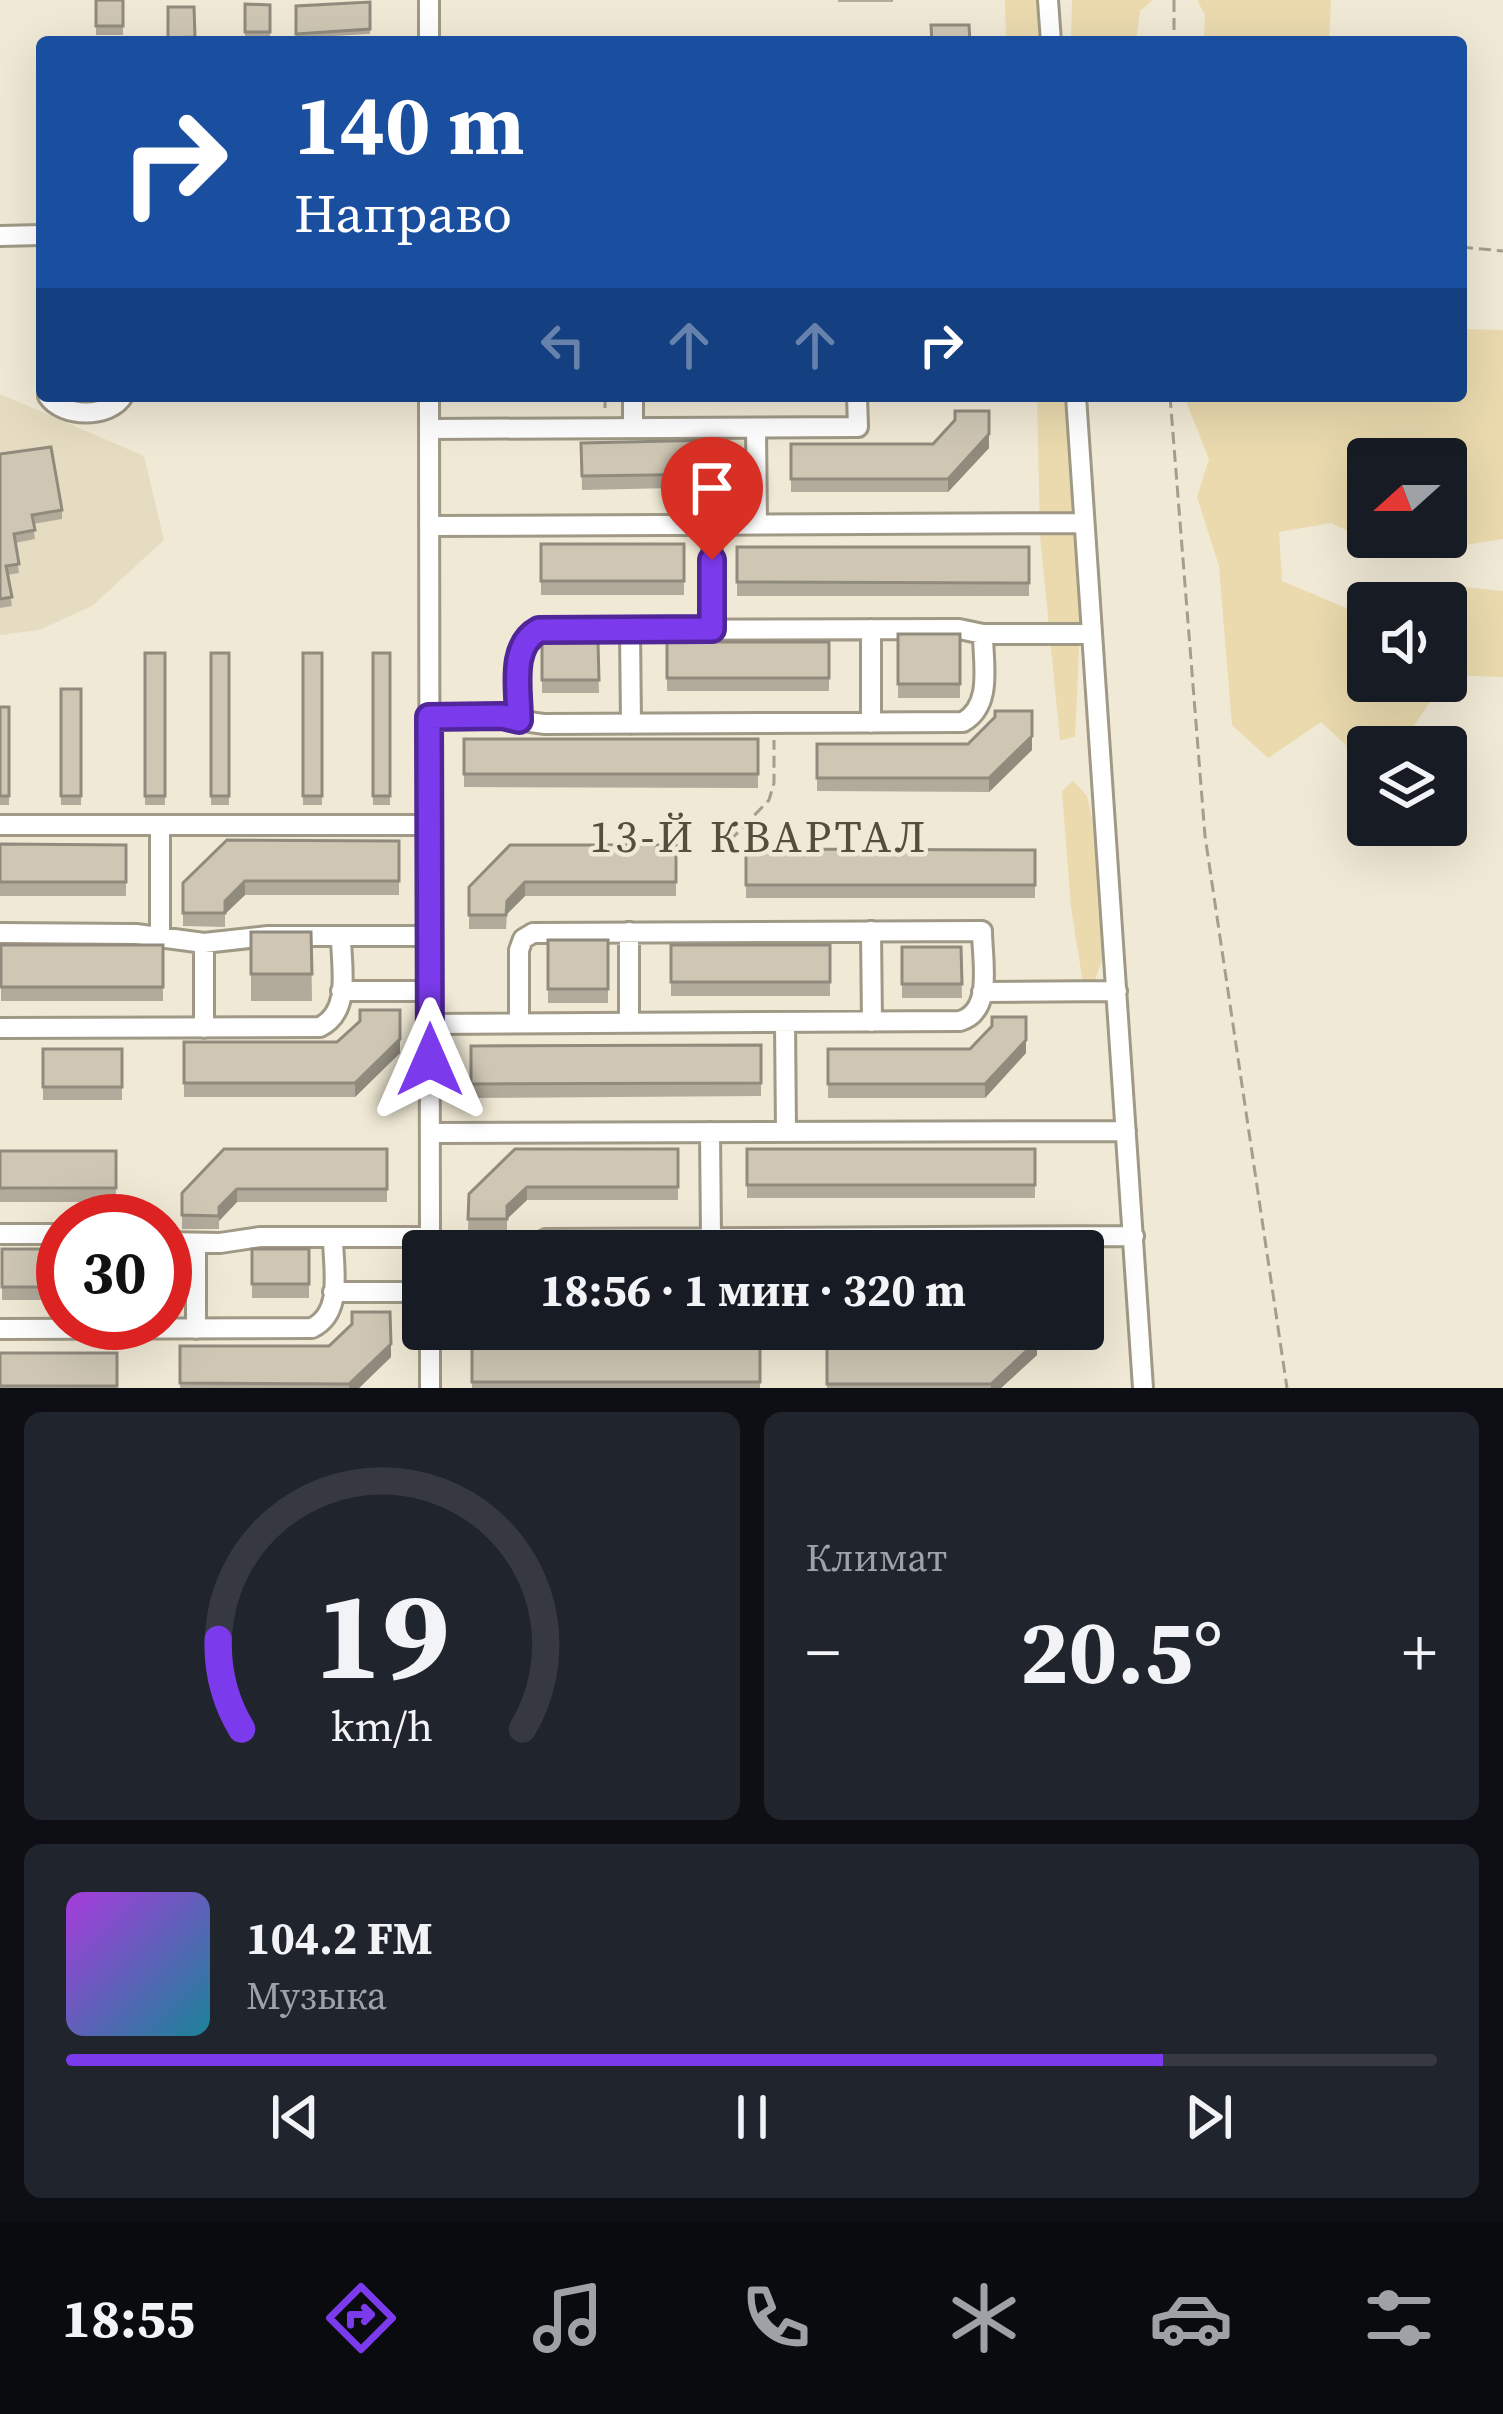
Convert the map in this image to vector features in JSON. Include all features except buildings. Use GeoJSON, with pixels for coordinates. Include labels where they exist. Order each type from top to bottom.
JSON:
{"type":"FeatureCollection","features":[{"type":"Feature","properties":{"kind":"street"},"geometry":{"type":"LineString","coordinates":[[429,0],[429,36]]}},
{"type":"Feature","properties":{"kind":"street"},"geometry":{"type":"LineString","coordinates":[[1048,0],[1051,36]]}},
{"type":"Feature","properties":{"kind":"street"},"geometry":{"type":"LineString","coordinates":[[0,236],[36,235]]}},
{"type":"Feature","properties":{"kind":"street"},"geometry":{"type":"LineString","coordinates":[[52,402],[65,410],[112,409],[118,402]]}},
{"type":"Feature","properties":{"kind":"street"},"geometry":{"type":"LineString","coordinates":[[429,402],[430,1230]]}},
{"type":"Feature","properties":{"kind":"street"},"geometry":{"type":"LineString","coordinates":[[633,402],[633,428]]}},
{"type":"Feature","properties":{"kind":"street"},"geometry":{"type":"LineString","coordinates":[[429,429],[857,427],[857,402]]}},
{"type":"Feature","properties":{"kind":"street"},"geometry":{"type":"LineString","coordinates":[[1076,402],[1143,1388]]}},
{"type":"Feature","properties":{"kind":"street"},"geometry":{"type":"LineString","coordinates":[[756,428],[757,524]]}},
{"type":"Feature","properties":{"kind":"street"},"geometry":{"type":"LineString","coordinates":[[429,526],[1084,523]]}},
{"type":"Feature","properties":{"kind":"street"},"geometry":{"type":"LineString","coordinates":[[712,525],[712,629]]}},
{"type":"Feature","properties":{"kind":"street"},"geometry":{"type":"LineString","coordinates":[[519,720],[519,654],[527,637],[539,630],[959,628],[983,634],[1092,634]]}},
{"type":"Feature","properties":{"kind":"street"},"geometry":{"type":"LineString","coordinates":[[871,629],[871,723]]}},
{"type":"Feature","properties":{"kind":"street"},"geometry":{"type":"LineString","coordinates":[[630,630],[631,724]]}},
{"type":"Feature","properties":{"kind":"street"},"geometry":{"type":"LineString","coordinates":[[429,717],[502,716],[545,724],[963,722],[974,716],[983,694],[983,634]]}},
{"type":"Feature","properties":{"kind":"street"},"geometry":{"type":"LineString","coordinates":[[0,825],[430,826]]}},
{"type":"Feature","properties":{"kind":"street"},"geometry":{"type":"LineString","coordinates":[[160,825],[160,938]]}},
{"type":"Feature","properties":{"kind":"street"},"geometry":{"type":"LineString","coordinates":[[871,931],[872,1022]]}},
{"type":"Feature","properties":{"kind":"street"},"geometry":{"type":"LineString","coordinates":[[430,1024],[960,1022],[977,1012],[982,992],[982,931],[527,935],[519,950],[519,1023]]}},
{"type":"Feature","properties":{"kind":"street"},"geometry":{"type":"LineString","coordinates":[[629,932],[629,1023]]}},
{"type":"Feature","properties":{"kind":"street"},"geometry":{"type":"LineString","coordinates":[[0,933],[129,933],[204,943],[260,936],[430,936]]}},
{"type":"Feature","properties":{"kind":"street"},"geometry":{"type":"LineString","coordinates":[[0,1028],[320,1027],[338,1014],[341,936]]}},
{"type":"Feature","properties":{"kind":"street"},"geometry":{"type":"LineString","coordinates":[[204,943],[204,1028]]}},
{"type":"Feature","properties":{"kind":"street"},"geometry":{"type":"LineString","coordinates":[[341,991],[430,991]]}},
{"type":"Feature","properties":{"kind":"street"},"geometry":{"type":"LineString","coordinates":[[982,992],[1117,991]]}},
{"type":"Feature","properties":{"kind":"street"},"geometry":{"type":"LineString","coordinates":[[785,1022],[786,1132]]}},
{"type":"Feature","properties":{"kind":"street"},"geometry":{"type":"LineString","coordinates":[[430,1133],[1126,1131]]}},
{"type":"Feature","properties":{"kind":"street"},"geometry":{"type":"LineString","coordinates":[[710,1132],[711,1230]]}},
{"type":"Feature","properties":{"kind":"street"},"geometry":{"type":"LineString","coordinates":[[0,1234],[36,1234]]}},
{"type":"Feature","properties":{"kind":"street"},"geometry":{"type":"LineString","coordinates":[[192,1244],[333,1237],[402,1242]]}},
{"type":"Feature","properties":{"kind":"street"},"geometry":{"type":"LineString","coordinates":[[0,1329],[312,1328],[330,1316],[333,1237]]}},
{"type":"Feature","properties":{"kind":"street"},"geometry":{"type":"LineString","coordinates":[[1104,1238],[1134,1237]]}},
{"type":"Feature","properties":{"kind":"street"},"geometry":{"type":"LineString","coordinates":[[196,1244],[196,1329]]}},
{"type":"Feature","properties":{"kind":"street"},"geometry":{"type":"LineString","coordinates":[[333,1292],[402,1292]]}},
{"type":"Feature","properties":{"kind":"street"},"geometry":{"type":"LineString","coordinates":[[430,1350],[430,1388]]}},
{"type":"Feature","properties":{"kind":"path"},"geometry":{"type":"LineString","coordinates":[[1174,0],[1174,36]]}},
{"type":"Feature","properties":{"kind":"path"},"geometry":{"type":"LineString","coordinates":[[1467,248],[1503,251]]}},
{"type":"Feature","properties":{"kind":"path"},"geometry":{"type":"LineString","coordinates":[[1170,402],[1205,836],[1287,1388]]}},
{"type":"Feature","properties":{"kind":"path"},"geometry":{"type":"LineString","coordinates":[[717,854],[773,793],[774,723]]}},
{"type":"Feature","properties":{"kind":"shaded area"},"geometry":{"type":"Polygon","coordinates":[[[1005,0],[1045,0],[1045,36],[1006,36],[1005,0]]]}},
{"type":"Feature","properties":{"kind":"shaded area"},"geometry":{"type":"Polygon","coordinates":[[[1072,0],[1153,0],[1140,11],[1137,36],[1071,36],[1072,0]]]}},
{"type":"Feature","properties":{"kind":"shaded area"},"geometry":{"type":"Polygon","coordinates":[[[1197,0],[1331,0],[1329,36],[1204,36],[1205,15],[1197,0]]]}},
{"type":"Feature","properties":{"kind":"shaded area"},"geometry":{"type":"Polygon","coordinates":[[[1467,329],[1503,330],[1503,539],[1467,545],[1467,438],[1347,438],[1347,530],[1331,523],[1279,532],[1282,581],[1347,608],[1347,702],[1430,702],[1414,726],[1347,726],[1347,746],[1321,722],[1268,758],[1232,725],[1219,566],[1197,497],[1209,459],[1186,402],[1467,402],[1467,329]]]}},
{"type":"Feature","properties":{"kind":"shaded area"},"geometry":{"type":"Polygon","coordinates":[[[0,394],[144,456],[164,540],[92,606],[39,630],[0,635],[0,394]]]}},
{"type":"Feature","properties":{"kind":"shaded area"},"geometry":{"type":"Polygon","coordinates":[[[1037,402],[1069,402],[1081,607],[1075,737],[1060,740],[1040,535],[1037,402]]]}},
{"type":"Feature","properties":{"kind":"shaded area"},"geometry":{"type":"Polygon","coordinates":[[[1467,587],[1503,591],[1503,677],[1467,676],[1467,587]]]}},
{"type":"Feature","properties":{"kind":"shaded area"},"geometry":{"type":"Polygon","coordinates":[[[1073,781],[1087,796],[1102,861],[1107,948],[1092,987],[1083,983],[1071,907],[1062,791],[1073,781]]]}},
{"type":"Feature","properties":{"kind":"district","name":"13-Й КВАРТАЛ"},"geometry":{"type":"Point","coordinates":[759,836]}},
{"type":"Feature","properties":{"kind":"route"},"geometry":{"type":"LineString","coordinates":[[430,1060],[429,717],[519,720],[519,654],[527,637],[539,630],[712,629],[712,560]]}}]}
